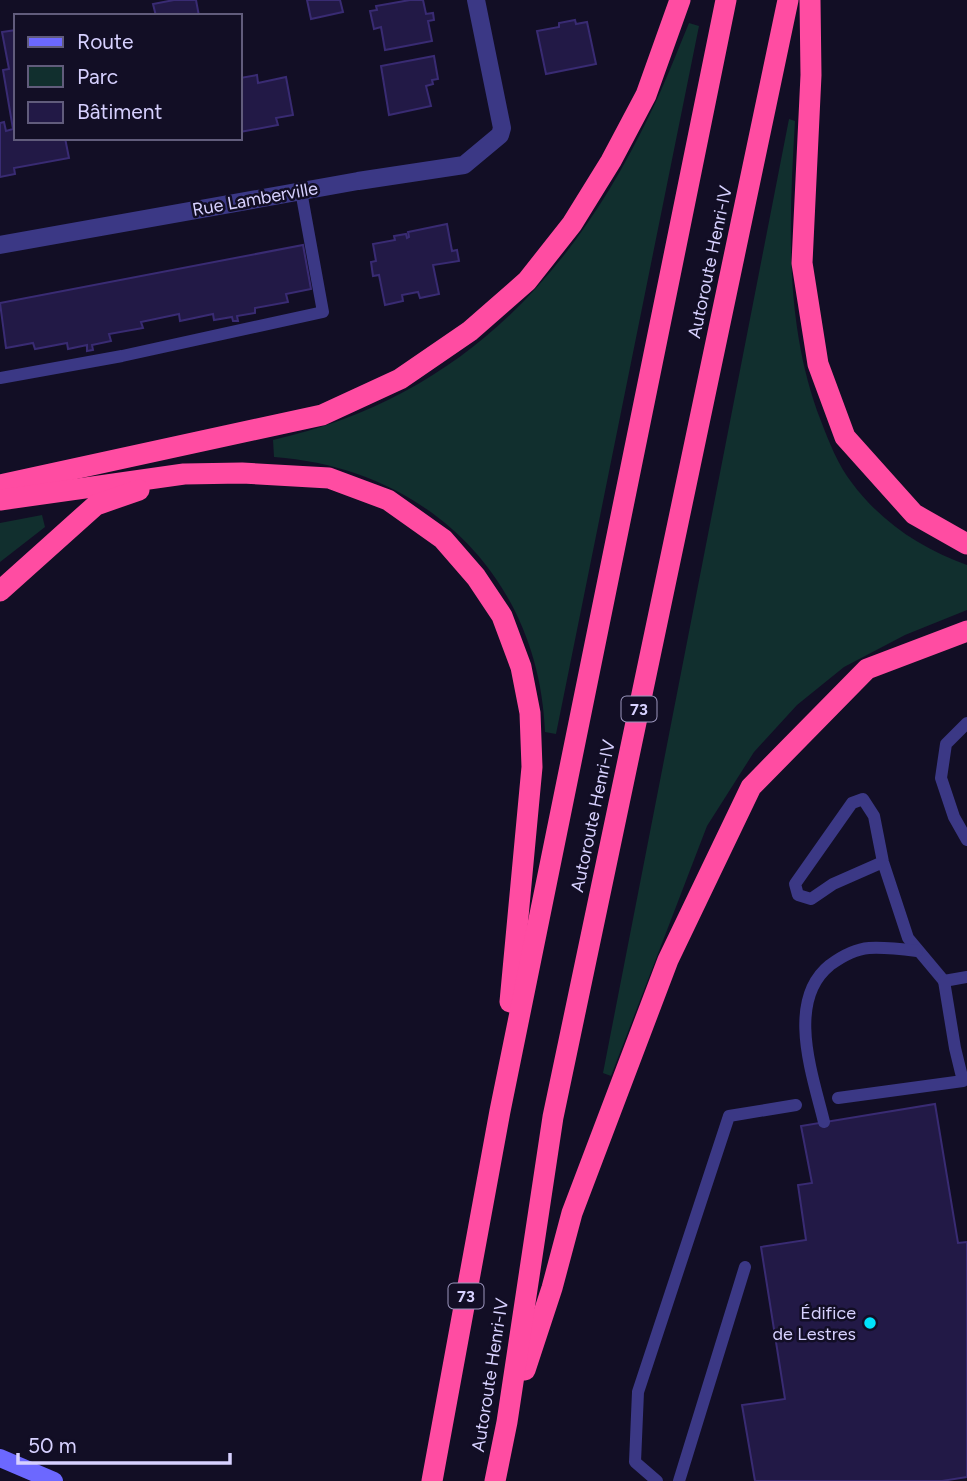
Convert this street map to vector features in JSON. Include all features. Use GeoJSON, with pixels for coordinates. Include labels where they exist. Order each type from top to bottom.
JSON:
{"type":"FeatureCollection","features":[{"type":"Feature","properties":{"kind":"highway"},"geometry":{"type":"LineString","coordinates":[[0,485],[322,415],[400,379],[471,331],[527,281],[572,224],[611,162],[646,95],[680,0]]}},
{"type":"Feature","properties":{"kind":"highway","name":"Autoroute Henri-IV"},"geometry":{"type":"LineString","coordinates":[[432,1481],[500,1111],[726,0]]}},
{"type":"Feature","properties":{"kind":"highway","name":"Autoroute Henri-IV"},"geometry":{"type":"LineString","coordinates":[[495,1481],[507,1422],[553,1117],[788,0]]}},
{"type":"Feature","properties":{"kind":"highway"},"geometry":{"type":"LineString","coordinates":[[810,0],[811,75],[802,263],[818,364],[845,437],[914,514],[967,544]]}},
{"type":"Feature","properties":{"kind":"highway"},"geometry":{"type":"LineString","coordinates":[[0,500],[184,474],[242,472],[329,478],[388,500],[443,539],[476,577],[502,616],[521,667],[530,713],[532,767],[500,1111]]}},
{"type":"Feature","properties":{"kind":"highway"},"geometry":{"type":"LineString","coordinates":[[0,591],[96,505],[184,474]]}},
{"type":"Feature","properties":{"kind":"highway"},"geometry":{"type":"LineString","coordinates":[[507,1422],[552,1288],[572,1213],[668,960],[751,787],[867,669],[967,631]]}},
{"type":"Feature","properties":{"kind":"street","name":"Rue Lamberville"},"geometry":{"type":"LineString","coordinates":[[0,245],[464,165],[500,135],[502,128],[476,0]]}},
{"type":"Feature","properties":{"kind":"street"},"geometry":{"type":"LineString","coordinates":[[0,1458],[54,1481]]}},
{"type":"Feature","properties":{"kind":"lane"},"geometry":{"type":"LineString","coordinates":[[0,378],[122,356],[323,312],[301,191]]}},
{"type":"Feature","properties":{"kind":"lane"},"geometry":{"type":"LineString","coordinates":[[967,723],[961,733],[946,744],[942,778],[954,817],[967,840]]}},
{"type":"Feature","properties":{"kind":"lane"},"geometry":{"type":"LineString","coordinates":[[838,1098],[966,1084],[955,1048],[944,981],[908,938],[883,862],[874,816],[863,799],[852,803],[795,884],[798,895],[811,899],[833,884],[883,862]]}},
{"type":"Feature","properties":{"kind":"lane"},"geometry":{"type":"LineString","coordinates":[[824,1122],[806,1043],[807,998],[823,971],[841,957],[867,948],[917,951]]}},
{"type":"Feature","properties":{"kind":"lane"},"geometry":{"type":"LineString","coordinates":[[944,981],[967,977]]}},
{"type":"Feature","properties":{"kind":"lane"},"geometry":{"type":"LineString","coordinates":[[657,1481],[635,1462],[638,1392],[729,1116],[796,1105]]}},
{"type":"Feature","properties":{"kind":"lane"},"geometry":{"type":"LineString","coordinates":[[679,1481],[745,1267]]}},
{"type":"Feature","properties":{"kind":"green space"},"geometry":{"type":"Polygon","coordinates":[[[689,23],[699,26],[556,734],[545,732],[538,676],[521,625],[497,580],[464,540],[425,508],[380,483],[329,466],[274,457],[273,440],[338,421],[398,395],[452,363],[500,324],[544,280],[583,230],[618,175],[654,105],[689,23]]]}},
{"type":"Feature","properties":{"kind":"green space"},"geometry":{"type":"Polygon","coordinates":[[[789,119],[795,121],[791,235],[795,311],[800,348],[821,421],[842,469],[876,510],[918,542],[967,565],[967,610],[905,635],[844,667],[797,705],[754,752],[707,826],[611,1076],[603,1073],[789,119]]]}},
{"type":"Feature","properties":{"kind":"green space"},"geometry":{"type":"Polygon","coordinates":[[[42,515],[45,527],[0,562],[0,523],[42,515]]]}},
{"type":"Feature","properties":{"kind":"building"},"geometry":{"type":"Polygon","coordinates":[[[196,0],[199,14],[156,14],[153,4],[196,0]]]}},
{"type":"Feature","properties":{"kind":"building"},"geometry":{"type":"Polygon","coordinates":[[[307,0],[340,0],[343,12],[311,19],[307,0]]]}},
{"type":"Feature","properties":{"kind":"building"},"geometry":{"type":"Polygon","coordinates":[[[423,0],[426,14],[433,13],[434,20],[428,21],[432,41],[385,50],[381,27],[374,29],[370,11],[377,10],[376,6],[423,0]]]}},
{"type":"Feature","properties":{"kind":"building"},"geometry":{"type":"Polygon","coordinates":[[[575,20],[576,24],[587,22],[596,64],[546,74],[537,31],[559,27],[559,23],[575,20]]]}},
{"type":"Feature","properties":{"kind":"building"},"geometry":{"type":"Polygon","coordinates":[[[14,30],[14,140],[65,140],[69,158],[14,168],[15,174],[0,177],[0,123],[4,122],[6,131],[13,129],[3,70],[9,69],[2,32],[14,30]]]}},
{"type":"Feature","properties":{"kind":"building"},"geometry":{"type":"Polygon","coordinates":[[[434,56],[438,79],[432,80],[433,84],[426,86],[431,106],[389,115],[381,66],[434,56]]]}},
{"type":"Feature","properties":{"kind":"building"},"geometry":{"type":"Polygon","coordinates":[[[257,75],[258,83],[286,77],[293,115],[276,118],[278,125],[242,132],[242,78],[257,75]]]}},
{"type":"Feature","properties":{"kind":"building"},"geometry":{"type":"Polygon","coordinates":[[[447,224],[452,251],[457,250],[459,261],[433,265],[439,294],[420,298],[418,292],[402,295],[403,301],[385,305],[379,275],[373,276],[371,262],[376,261],[373,244],[395,240],[394,236],[406,234],[407,238],[408,232],[447,224]]]}},
{"type":"Feature","properties":{"kind":"building"},"geometry":{"type":"Polygon","coordinates":[[[303,245],[311,289],[286,294],[288,302],[255,308],[255,313],[237,316],[238,321],[233,321],[232,317],[214,320],[213,314],[180,321],[179,314],[141,322],[143,328],[109,334],[111,341],[92,345],[93,350],[87,351],[87,345],[68,349],[67,343],[35,349],[33,343],[6,348],[0,303],[303,245]]]}},
{"type":"Feature","properties":{"kind":"building","name":"Édifice de Lestres"},"geometry":{"type":"Polygon","coordinates":[[[935,1104],[958,1243],[967,1242],[967,1477],[942,1481],[755,1481],[742,1405],[785,1399],[761,1247],[806,1240],[798,1185],[812,1183],[801,1126],[935,1104]]]}},
{"type":"Feature","properties":{"kind":"place","name":"Édifice de Lestres"},"geometry":{"type":"Point","coordinates":[870,1323]}}]}
